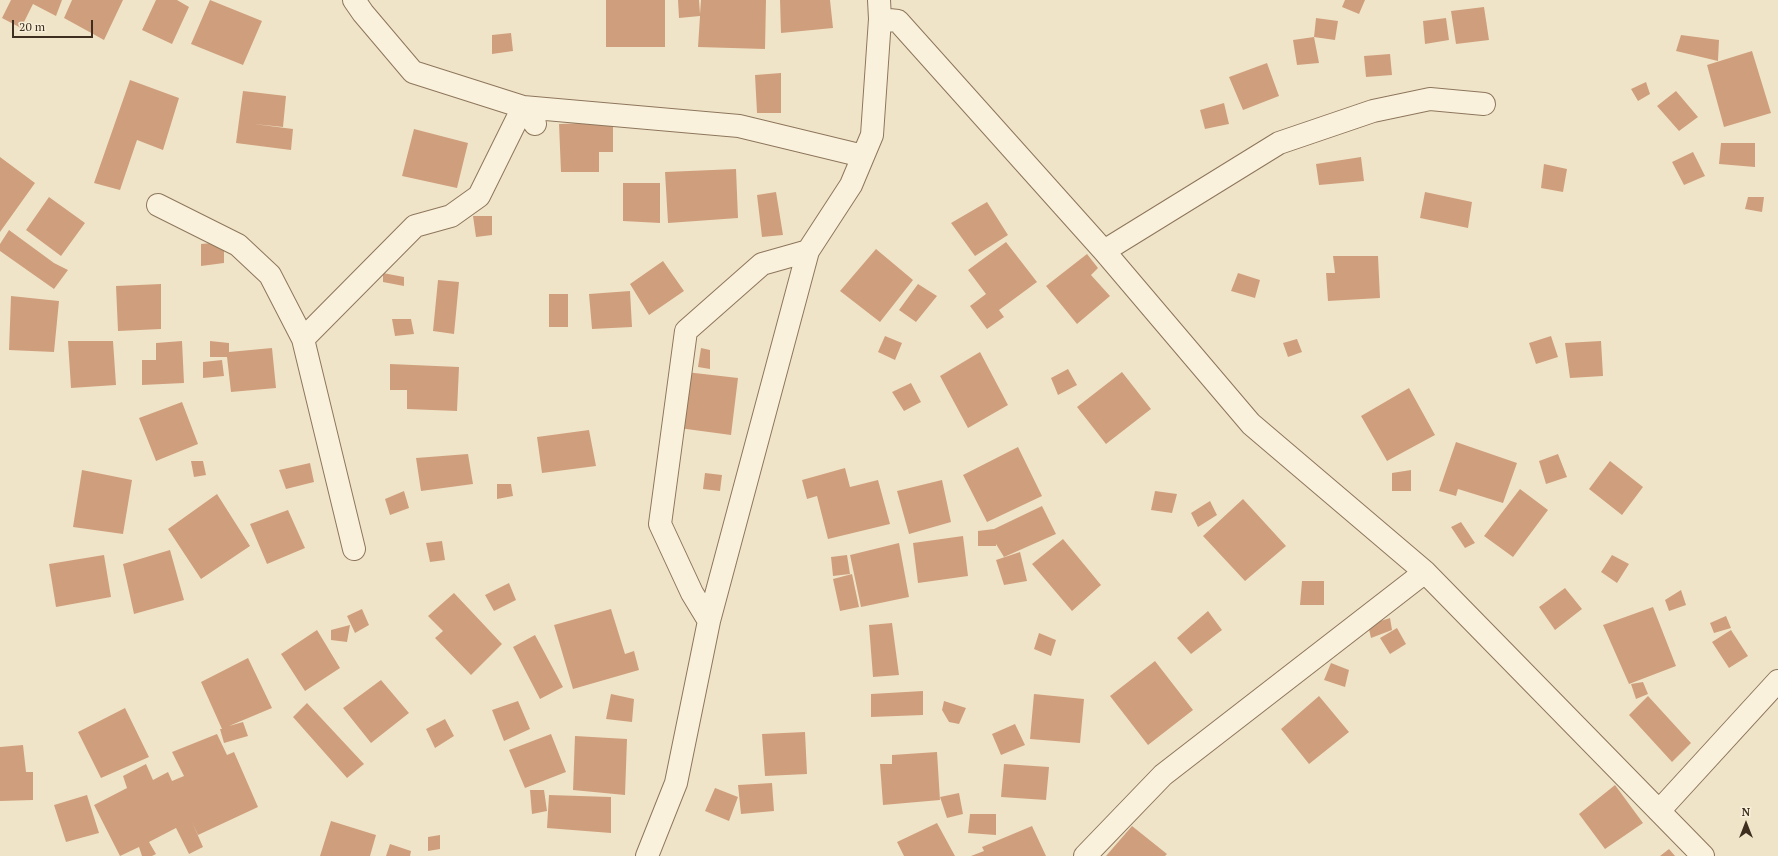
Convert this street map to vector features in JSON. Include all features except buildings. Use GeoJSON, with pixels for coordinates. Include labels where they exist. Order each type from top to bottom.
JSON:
{"type":"FeatureCollection","features":[{"type":"Feature","properties":{"kind":"street"},"geometry":{"type":"LineString","coordinates":[[354,0],[363,13],[413,72],[529,116],[739,126],[863,156]]}},
{"type":"Feature","properties":{"kind":"street"},"geometry":{"type":"LineString","coordinates":[[647,856],[676,783],[709,621],[808,251],[851,185],[872,134],[880,9]]}},
{"type":"Feature","properties":{"kind":"street"},"geometry":{"type":"LineString","coordinates":[[880,9],[898,21],[1104,251],[1251,424],[1425,572],[1703,856]]}},
{"type":"Feature","properties":{"kind":"street"},"geometry":{"type":"LineString","coordinates":[[1104,251],[1279,144],[1373,111],[1430,99],[1484,104]]}},
{"type":"Feature","properties":{"kind":"street"},"geometry":{"type":"LineString","coordinates":[[303,340],[416,226],[451,216],[480,196],[529,116]]}},
{"type":"Feature","properties":{"kind":"street"},"geometry":{"type":"LineString","coordinates":[[158,205],[238,245],[270,275],[303,340],[354,549]]}},
{"type":"Feature","properties":{"kind":"street"},"geometry":{"type":"LineString","coordinates":[[709,621],[692,593],[660,524],[686,331],[762,264],[808,251]]}},
{"type":"Feature","properties":{"kind":"street"},"geometry":{"type":"LineString","coordinates":[[1085,856],[1162,775],[1425,572]]}},
{"type":"Feature","properties":{"kind":"street"},"geometry":{"type":"LineString","coordinates":[[1659,811],[1778,680]]}}]}
